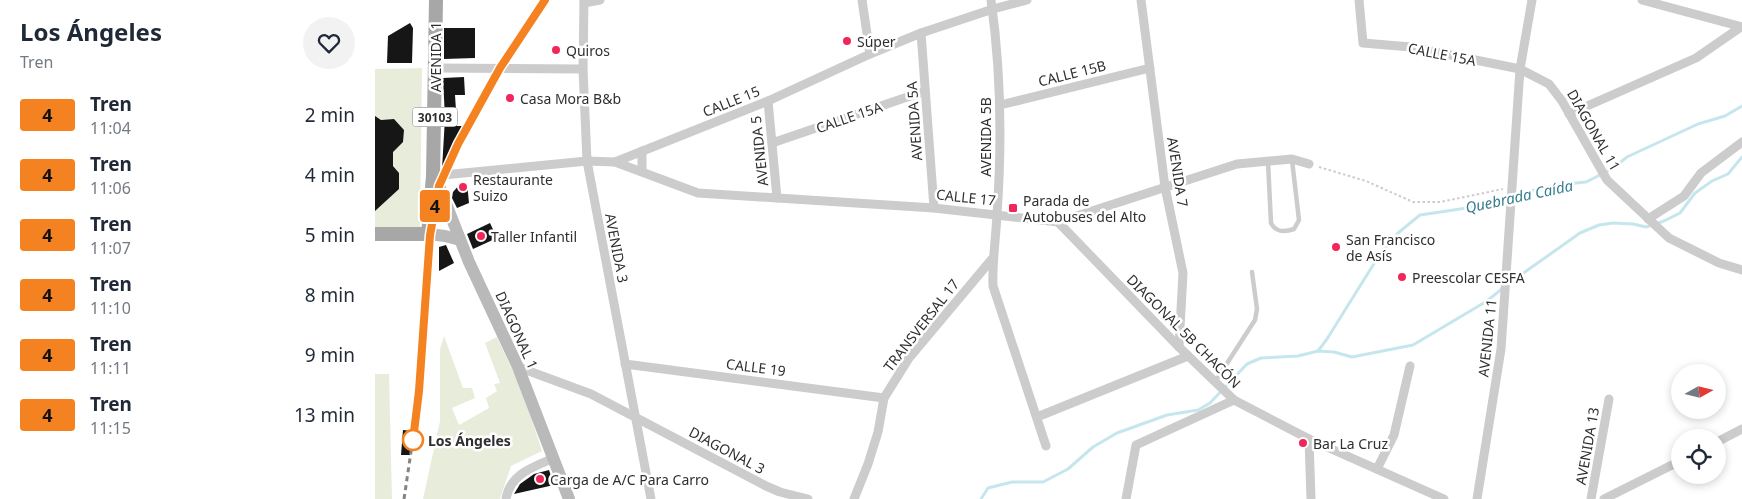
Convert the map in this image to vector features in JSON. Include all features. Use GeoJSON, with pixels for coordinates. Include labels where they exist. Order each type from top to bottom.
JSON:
{"type":"FeatureCollection","features":[{"type":"Feature","properties":{"kind":"main road","name":"AVENIDA 1"},"geometry":{"type":"LineString","coordinates":[[428,234],[433,176],[436,0]]}},
{"type":"Feature","properties":{"kind":"main road","name":"DIAGONAL 1"},"geometry":{"type":"LineString","coordinates":[[433,176],[439,186],[459,240],[518,367],[569,499]]}},
{"type":"Feature","properties":{"kind":"main road"},"geometry":{"type":"LineString","coordinates":[[375,234],[428,234],[459,240]]}},
{"type":"Feature","properties":{"kind":"street"},"geometry":{"type":"LineString","coordinates":[[584,2],[600,0]]}},
{"type":"Feature","properties":{"kind":"street"},"geometry":{"type":"LineString","coordinates":[[862,0],[869,54]]}},
{"type":"Feature","properties":{"kind":"street","name":"CALLE 15"},"geometry":{"type":"LineString","coordinates":[[433,176],[587,161],[615,162],[768,101],[869,54],[992,5],[1027,0]]}},
{"type":"Feature","properties":{"kind":"street","name":"AVENIDA 7"},"geometry":{"type":"LineString","coordinates":[[1141,0],[1165,187],[1183,273],[1179,347]]}},
{"type":"Feature","properties":{"kind":"street","name":"CALLE 15A"},"geometry":{"type":"LineString","coordinates":[[1359,0],[1363,43],[1411,47],[1521,69]]}},
{"type":"Feature","properties":{"kind":"street","name":"AVENIDA 11"},"geometry":{"type":"LineString","coordinates":[[1477,499],[1501,349],[1521,69],[1532,0]]}},
{"type":"Feature","properties":{"kind":"street"},"geometry":{"type":"LineString","coordinates":[[1642,0],[1742,27]]}},
{"type":"Feature","properties":{"kind":"street","name":"AVENIDA 3"},"geometry":{"type":"LineString","coordinates":[[584,2],[583,69],[587,161],[651,499]]}},
{"type":"Feature","properties":{"kind":"street","name":"AVENIDA 5B"},"geometry":{"type":"LineString","coordinates":[[992,5],[1000,105],[997,214],[992,258],[993,286],[1045,446]]}},
{"type":"Feature","properties":{"kind":"street"},"geometry":{"type":"LineString","coordinates":[[1569,114],[1696,58],[1742,27]]}},
{"type":"Feature","properties":{"kind":"street","name":"AVENIDA 5A"},"geometry":{"type":"LineString","coordinates":[[921,33],[934,208]]}},
{"type":"Feature","properties":{"kind":"street"},"geometry":{"type":"LineString","coordinates":[[436,68],[583,69]]}},
{"type":"Feature","properties":{"kind":"street","name":"CALLE 15B"},"geometry":{"type":"LineString","coordinates":[[1000,105],[1150,68]]}},
{"type":"Feature","properties":{"kind":"street","name":"DIAGONAL 11"},"geometry":{"type":"LineString","coordinates":[[1521,69],[1549,84],[1562,101],[1607,180],[1648,219],[1669,238],[1719,263],[1742,270]]}},
{"type":"Feature","properties":{"kind":"street","name":"CALLE 15A"},"geometry":{"type":"LineString","coordinates":[[772,143],[925,91]]}},
{"type":"Feature","properties":{"kind":"street","name":"AVENIDA 5"},"geometry":{"type":"LineString","coordinates":[[768,101],[777,198]]}},
{"type":"Feature","properties":{"kind":"street"},"geometry":{"type":"LineString","coordinates":[[1648,219],[1684,196],[1701,173],[1742,142]]}},
{"type":"Feature","properties":{"kind":"street"},"geometry":{"type":"LineString","coordinates":[[641,172],[642,151]]}},
{"type":"Feature","properties":{"kind":"street","name":"CALLE 17"},"geometry":{"type":"LineString","coordinates":[[615,162],[698,193],[934,208],[1058,222],[1237,164],[1291,159],[1309,164]]}},
{"type":"Feature","properties":{"kind":"street","name":"DIAGONAL 5B CHACÓN"},"geometry":{"type":"LineString","coordinates":[[1058,222],[1179,347],[1234,400],[1309,439],[1444,499]]}},
{"type":"Feature","properties":{"kind":"street","name":"TRANSVERSAL 17"},"geometry":{"type":"LineString","coordinates":[[854,499],[879,432],[884,398],[909,358],[992,258]]}},
{"type":"Feature","properties":{"kind":"street"},"geometry":{"type":"LineString","coordinates":[[1037,417],[1188,356]]}},
{"type":"Feature","properties":{"kind":"street","name":"CALLE 19"},"geometry":{"type":"LineString","coordinates":[[625,364],[884,398]]}},
{"type":"Feature","properties":{"kind":"street"},"geometry":{"type":"LineString","coordinates":[[1377,469],[1394,436],[1410,366]]}},
{"type":"Feature","properties":{"kind":"street"},"geometry":{"type":"LineString","coordinates":[[518,367],[591,394],[636,417]]}},
{"type":"Feature","properties":{"kind":"street","name":"AVENIDA 13"},"geometry":{"type":"LineString","coordinates":[[1591,499],[1609,399]]}},
{"type":"Feature","properties":{"kind":"street"},"geometry":{"type":"LineString","coordinates":[[1126,499],[1136,445],[1234,400]]}},
{"type":"Feature","properties":{"kind":"street","name":"DIAGONAL 3"},"geometry":{"type":"LineString","coordinates":[[636,417],[766,486],[780,492],[808,499]]}},
{"type":"Feature","properties":{"kind":"street"},"geometry":{"type":"LineString","coordinates":[[1726,437],[1742,429]]}},
{"type":"Feature","properties":{"kind":"street"},"geometry":{"type":"LineString","coordinates":[[1309,439],[1311,499]]}},
{"type":"Feature","properties":{"kind":"street"},"geometry":{"type":"LineString","coordinates":[[506,499],[507,490],[514,480],[529,469],[554,458]]}},
{"type":"Feature","properties":{"kind":"street"},"geometry":{"type":"LineString","coordinates":[[1604,499],[1671,466]]}},
{"type":"Feature","properties":{"kind":"lane"},"geometry":{"type":"LineString","coordinates":[[1267,160],[1271,223],[1274,229],[1286,231],[1295,229],[1299,220],[1291,159]]}},
{"type":"Feature","properties":{"kind":"lane"},"geometry":{"type":"LineString","coordinates":[[1215,382],[1255,320],[1257,310],[1252,272]]}},
{"type":"Feature","properties":{"kind":"path"},"geometry":{"type":"LineString","coordinates":[[1309,164],[1366,181],[1413,202],[1440,202],[1513,187]]}},
{"type":"Feature","properties":{"kind":"green space"},"geometry":{"type":"Polygon","coordinates":[[[422,68],[420,227],[375,227],[375,211],[399,173],[393,166],[393,157],[381,159],[404,130],[394,119],[381,120],[375,116],[375,69],[422,68]]]}},
{"type":"Feature","properties":{"kind":"green space"},"geometry":{"type":"Polygon","coordinates":[[[444,336],[463,388],[472,388],[475,398],[452,408],[459,425],[489,408],[486,398],[497,391],[494,384],[500,383],[485,343],[497,337],[524,395],[542,451],[511,466],[500,499],[423,499],[440,421],[440,349],[444,336]]]}},
{"type":"Feature","properties":{"kind":"green space"},"geometry":{"type":"Polygon","coordinates":[[[375,374],[389,374],[392,499],[375,499],[375,374]]]}},
{"type":"Feature","properties":{"kind":"building"},"geometry":{"type":"Polygon","coordinates":[[[410,23],[413,28],[412,63],[387,63],[388,36],[410,23]]]}},
{"type":"Feature","properties":{"kind":"building"},"geometry":{"type":"Polygon","coordinates":[[[444,28],[475,28],[475,58],[444,59],[444,28]]]}},
{"type":"Feature","properties":{"kind":"building"},"geometry":{"type":"Polygon","coordinates":[[[464,77],[465,95],[455,95],[457,126],[462,126],[445,169],[442,169],[445,118],[443,78],[464,77]]]}},
{"type":"Feature","properties":{"kind":"building"},"geometry":{"type":"Polygon","coordinates":[[[375,116],[381,120],[394,119],[404,130],[403,142],[393,152],[393,166],[399,173],[399,189],[375,211],[375,116]]]}},
{"type":"Feature","properties":{"kind":"building"},"geometry":{"type":"Polygon","coordinates":[[[467,183],[469,203],[457,208],[452,198],[453,192],[460,184],[467,183]]]}},
{"type":"Feature","properties":{"kind":"building","name":"Taller Infantil"},"geometry":{"type":"Polygon","coordinates":[[[490,223],[497,238],[473,249],[467,234],[490,223]]]}},
{"type":"Feature","properties":{"kind":"building"},"geometry":{"type":"Polygon","coordinates":[[[446,245],[454,263],[439,271],[439,247],[446,245]]]}},
{"type":"Feature","properties":{"kind":"building"},"geometry":{"type":"Polygon","coordinates":[[[403,430],[412,431],[410,455],[401,455],[403,430]]]}},
{"type":"Feature","properties":{"kind":"building","name":"Carga de A/C Para Carro"},"geometry":{"type":"Polygon","coordinates":[[[549,470],[554,485],[514,494],[520,484],[534,474],[549,470]]]}},
{"type":"Feature","properties":{"kind":"waterway","name":"Quebrada Caída"},"geometry":{"type":"LineString","coordinates":[[1318,351],[1380,254],[1398,233],[1420,215],[1494,204],[1530,191],[1586,182],[1612,169],[1627,157],[1698,124],[1725,116],[1742,106]]}},
{"type":"Feature","properties":{"kind":"waterway"},"geometry":{"type":"LineString","coordinates":[[1508,284],[1580,233],[1599,225],[1613,223],[1646,227],[1680,213],[1695,193],[1712,181],[1728,174],[1742,157]]}},
{"type":"Feature","properties":{"kind":"waterway"},"geometry":{"type":"LineString","coordinates":[[981,499],[988,488],[1012,482],[1043,482],[1068,469],[1093,447],[1117,433],[1167,415],[1198,410],[1210,403],[1247,364],[1261,358],[1298,356],[1318,351],[1334,352],[1352,357],[1413,345],[1487,301],[1503,288]]}},
{"type":"Feature","properties":{"kind":"railway"},"geometry":{"type":"LineString","coordinates":[[404,499],[416,418],[430,235],[439,186],[458,144],[500,68],[545,0]]}},
{"type":"Feature","properties":{"kind":"train","name":"4"},"geometry":{"type":"LineString","coordinates":[[413,440],[419,391],[430,235],[439,186],[458,144],[500,68],[545,0]]}},
{"type":"Feature","properties":{"kind":"place","name":"Súper"},"geometry":{"type":"Point","coordinates":[847,41]}},
{"type":"Feature","properties":{"kind":"place","name":"Quiros"},"geometry":{"type":"Point","coordinates":[556,50]}},
{"type":"Feature","properties":{"kind":"place","name":"Casa Mora B&b"},"geometry":{"type":"Point","coordinates":[510,98]}},
{"type":"Feature","properties":{"kind":"place","name":"Restaurante Suizo"},"geometry":{"type":"Point","coordinates":[463,187]}},
{"type":"Feature","properties":{"kind":"place","name":"Parada de Autobuses del Alto"},"geometry":{"type":"Point","coordinates":[1013,208]}},
{"type":"Feature","properties":{"kind":"place","name":"Taller Infantil"},"geometry":{"type":"Point","coordinates":[481,236]}},
{"type":"Feature","properties":{"kind":"place","name":"San Francisco de Asís"},"geometry":{"type":"Point","coordinates":[1336,247]}},
{"type":"Feature","properties":{"kind":"place","name":"Preescolar CESFA"},"geometry":{"type":"Point","coordinates":[1402,277]}},
{"type":"Feature","properties":{"kind":"place","name":"Los Ángeles"},"geometry":{"type":"Point","coordinates":[413,440]}},
{"type":"Feature","properties":{"kind":"place","name":"Bar La Cruz"},"geometry":{"type":"Point","coordinates":[1303,443]}},
{"type":"Feature","properties":{"kind":"place","name":"Carga de A/C Para Carro"},"geometry":{"type":"Point","coordinates":[540,479]}}]}
